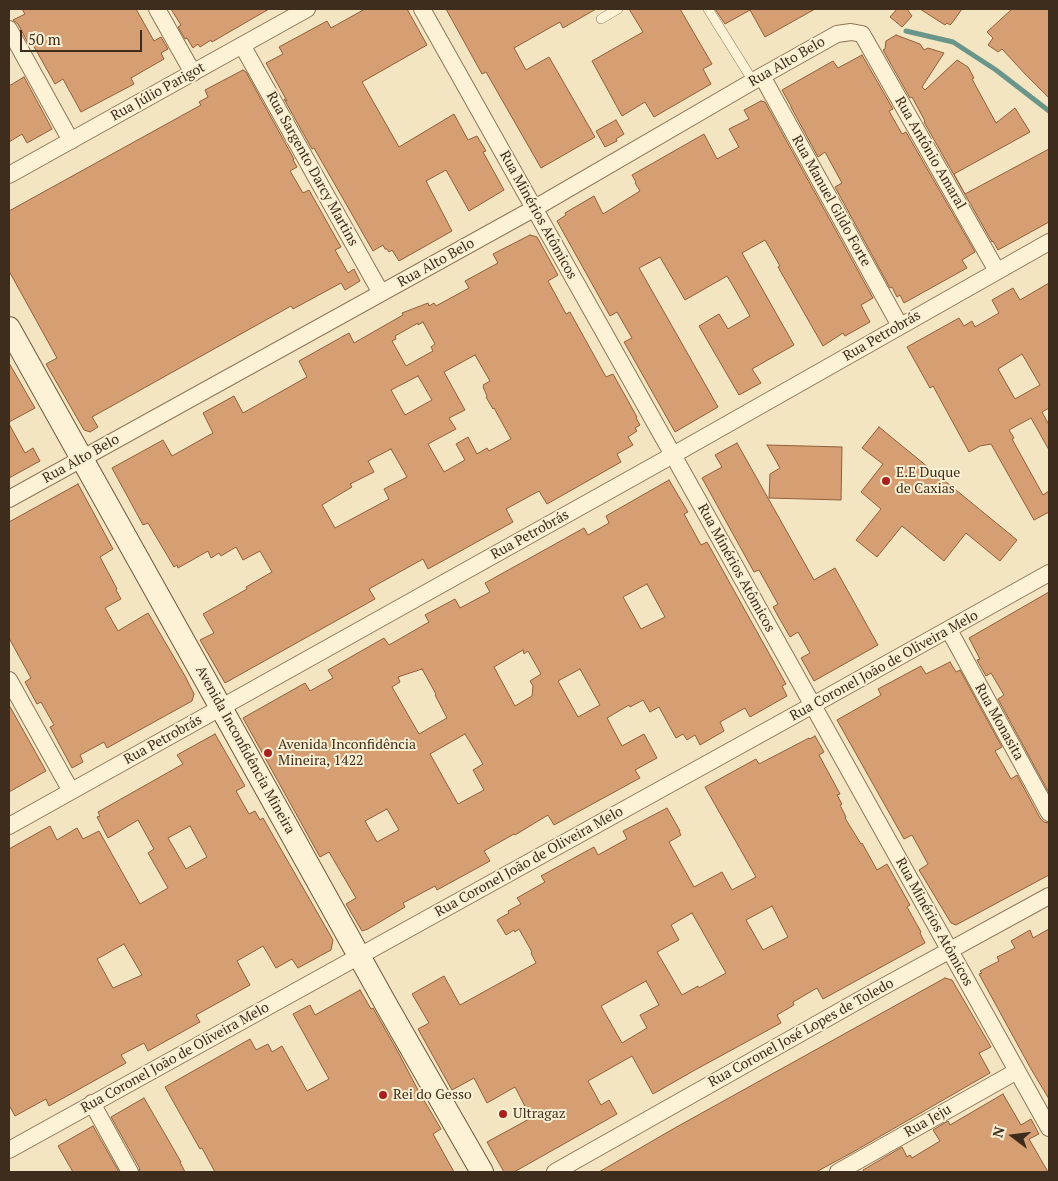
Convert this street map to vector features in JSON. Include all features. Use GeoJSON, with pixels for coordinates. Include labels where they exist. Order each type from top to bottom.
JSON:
{"type":"FeatureCollection","features":[{"type":"Feature","properties":{"kind":"street"},"geometry":{"type":"LineString","coordinates":[[157,9],[192,73]]}},
{"type":"Feature","properties":{"kind":"street","name":"Rua Júlio Parigot"},"geometry":{"type":"LineString","coordinates":[[9,175],[307,9]]}},
{"type":"Feature","properties":{"kind":"street","name":"Rua Minérios Atômicos"},"geometry":{"type":"LineString","coordinates":[[422,9],[1017,1071],[1045,1110],[1049,1128]]}},
{"type":"Feature","properties":{"kind":"street"},"geometry":{"type":"LineString","coordinates":[[9,29],[71,141]]}},
{"type":"Feature","properties":{"kind":"street","name":"Rua Alto Belo"},"geometry":{"type":"LineString","coordinates":[[9,499],[535,208],[837,34],[851,32],[862,34]]}},
{"type":"Feature","properties":{"kind":"street","name":"Rua Antônio Amaral"},"geometry":{"type":"LineString","coordinates":[[862,34],[998,271]]}},
{"type":"Feature","properties":{"kind":"street","name":"Rua Sargento Darcy Martins"},"geometry":{"type":"LineString","coordinates":[[242,45],[381,294]]}},
{"type":"Feature","properties":{"kind":"street","name":"Rua Manuel Gildo Forte"},"geometry":{"type":"LineString","coordinates":[[758,78],[900,326]]}},
{"type":"Feature","properties":{"kind":"street","name":"Rua Petrobrás"},"geometry":{"type":"LineString","coordinates":[[9,826],[673,455],[1049,242]]}},
{"type":"Feature","properties":{"kind":"street","name":"Avenida Inconfidência Mineira"},"geometry":{"type":"LineString","coordinates":[[9,328],[359,956],[482,1172]]}},
{"type":"Feature","properties":{"kind":"street","name":"Rua Coronel João de Oliveira Melo"},"geometry":{"type":"LineString","coordinates":[[9,1150],[1049,573]]}},
{"type":"Feature","properties":{"kind":"street","name":"Rua Monasita"},"geometry":{"type":"LineString","coordinates":[[949,630],[1049,813]]}},
{"type":"Feature","properties":{"kind":"street"},"geometry":{"type":"LineString","coordinates":[[9,680],[71,791]]}},
{"type":"Feature","properties":{"kind":"street","name":"Rua Coronel José Lopes de Toledo"},"geometry":{"type":"LineString","coordinates":[[555,1172],[1049,896]]}},
{"type":"Feature","properties":{"kind":"street","name":"Rua Jeju"},"geometry":{"type":"LineString","coordinates":[[838,1172],[1017,1071]]}},
{"type":"Feature","properties":{"kind":"street"},"geometry":{"type":"LineString","coordinates":[[92,1103],[130,1172]]}},
{"type":"Feature","properties":{"kind":"lane"},"geometry":{"type":"LineString","coordinates":[[601,19],[618,9]]}},
{"type":"Feature","properties":{"kind":"lane"},"geometry":{"type":"LineString","coordinates":[[708,9],[758,78]]}},
{"type":"Feature","properties":{"kind":"building"},"geometry":{"type":"Polygon","coordinates":[[[22,9],[136,9],[154,41],[161,37],[168,49],[161,53],[164,59],[131,78],[134,84],[81,112],[63,79],[55,84],[32,43],[29,45],[18,24],[13,20],[25,14],[22,9]]]}},
{"type":"Feature","properties":{"kind":"building"},"geometry":{"type":"Polygon","coordinates":[[[171,9],[269,9],[212,42],[211,40],[200,47],[198,44],[193,48],[178,27],[181,25],[171,9]]]}},
{"type":"Feature","properties":{"kind":"building"},"geometry":{"type":"Polygon","coordinates":[[[365,9],[407,9],[427,45],[362,82],[399,147],[454,114],[468,140],[477,136],[486,151],[483,152],[504,190],[469,211],[446,170],[426,181],[452,231],[399,261],[392,250],[389,252],[383,245],[373,251],[314,148],[312,149],[266,63],[283,54],[279,47],[327,21],[331,28],[365,9]]]}},
{"type":"Feature","properties":{"kind":"building"},"geometry":{"type":"Polygon","coordinates":[[[446,9],[596,9],[563,28],[560,22],[514,48],[526,70],[549,57],[595,137],[541,168],[486,72],[482,74],[446,9]]]}},
{"type":"Feature","properties":{"kind":"building"},"geometry":{"type":"Polygon","coordinates":[[[629,9],[680,9],[712,64],[703,69],[711,84],[654,117],[645,102],[622,116],[592,61],[643,32],[629,9]]]}},
{"type":"Feature","properties":{"kind":"building"},"geometry":{"type":"Polygon","coordinates":[[[715,9],[815,9],[765,37],[750,10],[725,24],[715,9]]]}},
{"type":"Feature","properties":{"kind":"building"},"geometry":{"type":"Polygon","coordinates":[[[897,9],[907,9],[912,16],[902,27],[890,17],[897,9]]]}},
{"type":"Feature","properties":{"kind":"building"},"geometry":{"type":"Polygon","coordinates":[[[920,9],[962,9],[950,25],[947,23],[945,25],[920,9]]]}},
{"type":"Feature","properties":{"kind":"building"},"geometry":{"type":"Polygon","coordinates":[[[1012,9],[1049,9],[1049,98],[1002,49],[998,52],[988,45],[993,38],[987,32],[1012,9]]]}},
{"type":"Feature","properties":{"kind":"building"},"geometry":{"type":"Polygon","coordinates":[[[896,35],[920,44],[924,50],[928,48],[944,53],[922,87],[925,90],[957,60],[968,67],[974,78],[972,79],[996,123],[1015,108],[1030,132],[954,174],[965,194],[1049,149],[1049,222],[998,250],[992,242],[924,122],[912,97],[910,98],[883,50],[885,49],[886,41],[896,35]]]}},
{"type":"Feature","properties":{"kind":"building"},"geometry":{"type":"Polygon","coordinates":[[[862,55],[893,109],[889,111],[902,134],[906,132],[975,252],[962,260],[967,268],[904,303],[900,295],[897,297],[892,287],[890,288],[835,187],[842,183],[825,152],[818,157],[782,90],[833,61],[838,68],[862,55]]]}},
{"type":"Feature","properties":{"kind":"building"},"geometry":{"type":"Polygon","coordinates":[[[243,70],[246,72],[294,159],[297,167],[290,171],[303,193],[309,190],[341,247],[335,250],[348,273],[354,269],[360,281],[345,290],[341,283],[293,309],[291,306],[92,417],[98,427],[90,432],[84,430],[46,364],[57,358],[9,271],[9,211],[201,105],[199,102],[208,97],[205,90],[243,70]]]}},
{"type":"Feature","properties":{"kind":"building"},"geometry":{"type":"Polygon","coordinates":[[[24,77],[52,129],[27,143],[22,134],[9,142],[9,86],[24,77]]]}},
{"type":"Feature","properties":{"kind":"building"},"geometry":{"type":"Polygon","coordinates":[[[761,101],[765,102],[873,298],[861,305],[870,322],[845,336],[843,333],[823,346],[778,267],[780,266],[765,240],[742,253],[794,345],[752,369],[761,383],[739,395],[699,326],[719,314],[728,329],[750,316],[727,276],[685,300],[660,257],[639,268],[718,407],[675,432],[624,342],[632,338],[617,312],[610,316],[557,221],[566,215],[565,213],[594,196],[603,214],[640,191],[632,175],[704,134],[717,159],[739,147],[729,129],[749,119],[744,110],[761,101]]]}},
{"type":"Feature","properties":{"kind":"building"},"geometry":{"type":"Polygon","coordinates":[[[616,120],[624,134],[616,139],[617,141],[605,147],[596,131],[616,120]]]}},
{"type":"Feature","properties":{"kind":"building"},"geometry":{"type":"Polygon","coordinates":[[[530,235],[537,237],[558,275],[548,281],[566,314],[570,312],[606,377],[613,374],[637,417],[640,425],[635,428],[637,431],[628,437],[633,445],[617,454],[621,462],[547,504],[539,491],[506,509],[513,522],[428,569],[423,559],[369,589],[375,599],[225,683],[200,640],[214,633],[203,614],[247,589],[246,587],[272,572],[260,551],[243,560],[236,547],[221,556],[219,553],[211,558],[208,551],[178,568],[177,565],[174,567],[148,523],[143,525],[112,468],[163,440],[172,456],[213,433],[203,413],[234,396],[243,413],[307,377],[299,361],[349,333],[354,343],[403,315],[402,313],[428,303],[429,306],[434,303],[436,306],[469,288],[465,281],[498,263],[493,254],[530,235]],[[423,322],[418,325],[418,323],[395,336],[396,339],[392,341],[406,366],[433,351],[431,347],[435,344],[423,322]],[[475,355],[444,372],[465,410],[449,418],[456,429],[428,444],[444,472],[465,460],[456,444],[468,437],[477,454],[487,448],[489,451],[511,439],[486,397],[483,385],[490,381],[475,355]],[[418,376],[391,390],[405,415],[432,400],[418,376]],[[391,449],[368,461],[374,472],[350,484],[352,487],[322,505],[335,528],[389,499],[384,489],[407,477],[391,449]]]}},
{"type":"Feature","properties":{"kind":"building"},"geometry":{"type":"Polygon","coordinates":[[[1049,283],[1049,408],[1042,412],[1049,425],[1049,450],[1031,418],[1009,430],[1014,438],[1012,439],[1043,495],[1049,491],[1049,512],[1034,520],[991,444],[980,446],[969,452],[933,386],[930,388],[907,347],[959,318],[964,326],[972,321],[975,327],[999,313],[992,300],[1013,288],[1020,300],[1049,283]],[[1022,354],[998,369],[1015,399],[1040,385],[1022,354]]]}},
{"type":"Feature","properties":{"kind":"building"},"geometry":{"type":"Polygon","coordinates":[[[9,363],[35,408],[9,422],[9,363]]]}},
{"type":"Feature","properties":{"kind":"building"},"geometry":{"type":"Polygon","coordinates":[[[9,424],[25,453],[33,448],[40,461],[9,478],[9,424]]]}},
{"type":"Feature","properties":{"kind":"building"},"geometry":{"type":"Polygon","coordinates":[[[879,427],[1017,540],[1000,561],[966,533],[944,561],[902,526],[877,557],[856,540],[881,509],[861,492],[883,464],[862,448],[879,427]]]}},
{"type":"Feature","properties":{"kind":"building"},"geometry":{"type":"Polygon","coordinates":[[[737,443],[814,580],[835,568],[878,645],[814,681],[801,658],[810,653],[798,632],[790,637],[773,607],[778,604],[759,570],[754,572],[702,478],[722,467],[715,455],[737,443]]]}},
{"type":"Feature","properties":{"kind":"building"},"geometry":{"type":"Polygon","coordinates":[[[767,445],[842,447],[841,500],[769,498],[770,474],[780,468],[767,445]]]}},
{"type":"Feature","properties":{"kind":"building"},"geometry":{"type":"Polygon","coordinates":[[[669,480],[688,512],[684,514],[701,545],[707,542],[786,684],[782,686],[787,696],[750,717],[745,708],[720,722],[724,731],[700,745],[695,735],[687,740],[683,734],[676,738],[659,707],[650,712],[643,700],[630,707],[629,705],[607,718],[622,746],[644,734],[657,758],[635,770],[640,778],[554,825],[548,815],[484,851],[490,861],[437,890],[435,886],[403,903],[405,907],[362,931],[346,904],[356,898],[329,852],[320,857],[243,718],[305,683],[310,691],[333,678],[328,670],[384,638],[389,645],[429,622],[425,615],[455,599],[460,608],[490,592],[485,583],[584,528],[588,535],[609,523],[606,516],[669,480]],[[647,584],[623,597],[641,629],[665,617],[647,584]],[[523,650],[494,667],[515,706],[532,696],[533,686],[530,681],[541,674],[528,651],[524,654],[523,650]],[[422,669],[398,677],[400,682],[392,687],[419,734],[447,718],[422,669]],[[580,669],[558,681],[578,717],[600,705],[580,669]],[[465,734],[430,754],[458,804],[484,790],[473,770],[483,764],[465,734]],[[387,809],[365,821],[377,842],[399,830],[387,809]]]}},
{"type":"Feature","properties":{"kind":"building"},"geometry":{"type":"Polygon","coordinates":[[[78,484],[113,549],[100,557],[121,599],[105,608],[118,631],[148,613],[194,694],[192,701],[107,748],[104,742],[80,755],[83,762],[72,768],[50,727],[54,725],[41,702],[37,704],[25,682],[31,678],[9,638],[9,522],[78,484]]]}},
{"type":"Feature","properties":{"kind":"building"},"geometry":{"type":"Polygon","coordinates":[[[1049,592],[1049,793],[998,699],[1004,695],[991,673],[986,676],[977,660],[980,659],[969,638],[1049,592]]]}},
{"type":"Feature","properties":{"kind":"building"},"geometry":{"type":"Polygon","coordinates":[[[950,662],[956,672],[960,670],[1002,747],[995,751],[1011,779],[1017,775],[1040,818],[1044,822],[1049,823],[1049,875],[956,925],[951,923],[919,870],[928,864],[912,835],[904,839],[837,720],[881,695],[878,689],[921,666],[926,674],[950,662]]]}},
{"type":"Feature","properties":{"kind":"building"},"geometry":{"type":"Polygon","coordinates":[[[9,705],[46,771],[9,792],[9,705]]]}},
{"type":"Feature","properties":{"kind":"building"},"geometry":{"type":"Polygon","coordinates":[[[215,734],[245,786],[236,791],[249,814],[255,811],[260,820],[263,818],[333,940],[331,950],[298,968],[292,959],[276,968],[263,946],[237,961],[250,985],[196,1015],[200,1022],[148,1051],[144,1043],[121,1055],[126,1063],[49,1106],[46,1099],[15,1116],[9,1105],[9,849],[50,826],[57,840],[77,828],[83,839],[99,831],[140,904],[168,888],[148,853],[154,849],[138,820],[108,838],[97,817],[100,816],[98,812],[183,764],[177,755],[215,734]],[[190,826],[168,838],[186,869],[207,857],[190,826]],[[124,944],[97,959],[113,988],[142,975],[124,944]]]}},
{"type":"Feature","properties":{"kind":"building"},"geometry":{"type":"Polygon","coordinates":[[[815,736],[824,752],[819,755],[840,794],[837,795],[842,804],[840,805],[845,818],[877,870],[887,864],[910,905],[907,907],[925,943],[823,999],[817,988],[793,1002],[794,1005],[777,1015],[781,1023],[653,1094],[632,1056],[588,1081],[601,1105],[609,1100],[617,1114],[514,1172],[504,1172],[487,1142],[531,1118],[515,1087],[487,1103],[474,1078],[452,1090],[418,1029],[429,1023],[412,994],[444,976],[460,1005],[536,963],[519,929],[506,935],[497,920],[521,904],[517,898],[545,882],[541,876],[594,847],[598,855],[627,839],[623,831],[667,808],[681,835],[669,842],[694,887],[722,872],[732,890],[756,877],[705,787],[756,759],[759,764],[815,736]],[[772,906],[746,920],[763,950],[788,937],[772,906]],[[692,913],[671,925],[679,940],[657,952],[682,995],[726,973],[692,913]],[[646,981],[601,1006],[622,1043],[647,1028],[640,1015],[659,1005],[646,981]]]}},
{"type":"Feature","properties":{"kind":"building"},"geometry":{"type":"Polygon","coordinates":[[[1049,929],[1049,1099],[979,974],[982,973],[980,971],[999,961],[997,957],[1015,948],[1011,941],[1030,930],[1033,938],[1049,929]]]}},
{"type":"Feature","properties":{"kind":"building"},"geometry":{"type":"Polygon","coordinates":[[[945,978],[952,980],[991,1047],[979,1053],[990,1073],[853,1152],[816,1172],[599,1172],[673,1129],[945,978]]]}},
{"type":"Feature","properties":{"kind":"building"},"geometry":{"type":"Polygon","coordinates":[[[360,990],[371,1009],[373,1008],[441,1129],[433,1134],[454,1172],[215,1172],[165,1087],[250,1039],[256,1050],[268,1044],[272,1052],[282,1046],[307,1091],[329,1079],[293,1014],[310,1005],[315,1015],[360,990]]]}},
{"type":"Feature","properties":{"kind":"building"},"geometry":{"type":"Polygon","coordinates":[[[1003,1094],[1021,1125],[1031,1119],[1039,1134],[1029,1139],[1048,1172],[864,1172],[863,1170],[902,1147],[907,1157],[910,1155],[912,1158],[940,1141],[933,1130],[948,1121],[950,1125],[1003,1094]]]}},
{"type":"Feature","properties":{"kind":"building"},"geometry":{"type":"Polygon","coordinates":[[[144,1098],[185,1172],[140,1172],[111,1117],[144,1098]]]}},
{"type":"Feature","properties":{"kind":"building"},"geometry":{"type":"Polygon","coordinates":[[[93,1126],[119,1172],[73,1172],[58,1146],[93,1126]]]}},
{"type":"Feature","properties":{"kind":"waterway"},"geometry":{"type":"LineString","coordinates":[[906,31],[953,42],[996,70],[1049,111]]}},
{"type":"Feature","properties":{"kind":"place","name":"E.E Duque de Caxias"},"geometry":{"type":"Point","coordinates":[886,481]}},
{"type":"Feature","properties":{"kind":"place","name":"Avenida Inconfidência Mineira, 1422"},"geometry":{"type":"Point","coordinates":[268,753]}},
{"type":"Feature","properties":{"kind":"place","name":"Rei do Gesso"},"geometry":{"type":"Point","coordinates":[383,1095]}},
{"type":"Feature","properties":{"kind":"place","name":"Ultragaz"},"geometry":{"type":"Point","coordinates":[503,1114]}}]}
